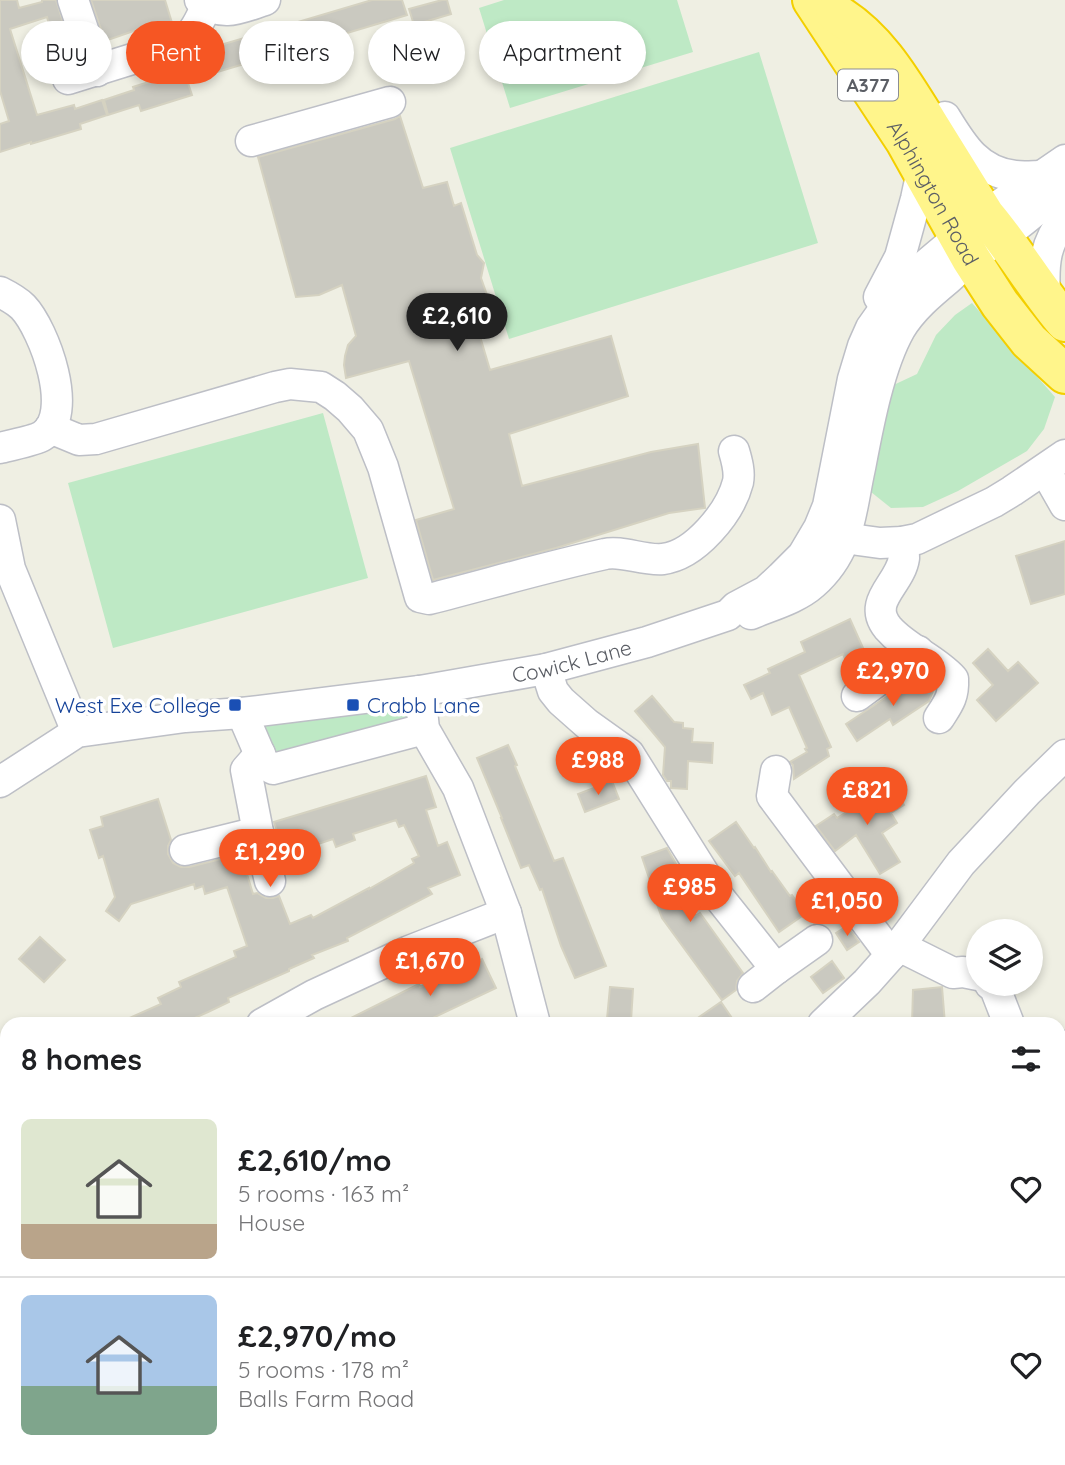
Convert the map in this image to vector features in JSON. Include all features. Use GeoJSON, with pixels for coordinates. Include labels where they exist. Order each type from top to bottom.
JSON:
{"type":"FeatureCollection","features":[{"type":"Feature","properties":{"kind":"highway","name":"Alphington Road"},"geometry":{"type":"LineString","coordinates":[[812,0],[845,19],[875,46],[897,74],[979,237],[1000,304],[1029,341],[1065,374]]}},
{"type":"Feature","properties":{"kind":"highway","name":"Alphington Road"},"geometry":{"type":"LineString","coordinates":[[812,0],[922,171],[979,237],[1055,308]]}},
{"type":"Feature","properties":{"kind":"street"},"geometry":{"type":"LineString","coordinates":[[73,0],[80,21]]}},
{"type":"Feature","properties":{"kind":"street"},"geometry":{"type":"LineString","coordinates":[[112,67],[187,40],[195,31],[204,3],[213,9],[233,10],[265,0]]}},
{"type":"Feature","properties":{"kind":"street"},"geometry":{"type":"LineString","coordinates":[[897,74],[926,88],[959,140],[977,162],[1014,176],[1058,174]]}},
{"type":"Feature","properties":{"kind":"street"},"geometry":{"type":"LineString","coordinates":[[251,141],[390,102]]}},
{"type":"Feature","properties":{"kind":"street"},"geometry":{"type":"LineString","coordinates":[[833,532],[828,506],[853,379],[876,305],[900,257],[922,171]]}},
{"type":"Feature","properties":{"kind":"street"},"geometry":{"type":"LineString","coordinates":[[871,328],[909,279],[979,237],[1058,174]]}},
{"type":"Feature","properties":{"kind":"street"},"geometry":{"type":"LineString","coordinates":[[1055,308],[1044,270],[1053,233],[1065,216]]}},
{"type":"Feature","properties":{"kind":"street"},"geometry":{"type":"LineString","coordinates":[[833,532],[848,531],[859,468],[881,377],[900,328],[979,237]]}},
{"type":"Feature","properties":{"kind":"street"},"geometry":{"type":"LineString","coordinates":[[0,292],[24,308],[45,344],[55,382],[54,419],[50,428],[42,437],[0,448]]}},
{"type":"Feature","properties":{"kind":"street"},"geometry":{"type":"LineString","coordinates":[[50,428],[79,440],[96,439],[275,387],[290,384],[321,387],[343,403],[368,430],[383,467],[420,597],[429,599],[609,553],[650,560],[673,557],[693,546],[716,523],[728,505],[738,481],[738,465],[734,451]]}},
{"type":"Feature","properties":{"kind":"street"},"geometry":{"type":"LineString","coordinates":[[833,532],[880,543],[917,539],[994,502],[1055,462],[1065,505]]}},
{"type":"Feature","properties":{"kind":"street"},"geometry":{"type":"LineString","coordinates":[[0,520],[5,570],[77,732]]}},
{"type":"Feature","properties":{"kind":"street","name":"Cowick Lane"},"geometry":{"type":"LineString","coordinates":[[0,782],[77,732],[420,691],[546,669],[648,642],[728,615],[736,619],[799,594],[812,585],[839,553],[833,532]]}},
{"type":"Feature","properties":{"kind":"street"},"geometry":{"type":"LineString","coordinates":[[902,542],[904,557],[898,576],[882,598],[880,614],[900,640],[944,669],[953,679],[954,691],[939,718]]}},
{"type":"Feature","properties":{"kind":"street"},"geometry":{"type":"LineString","coordinates":[[857,696],[918,651]]}},
{"type":"Feature","properties":{"kind":"street"},"geometry":{"type":"LineString","coordinates":[[546,669],[561,701],[587,724],[629,754],[765,978],[817,940]]}},
{"type":"Feature","properties":{"kind":"street"},"geometry":{"type":"LineString","coordinates":[[420,691],[424,729],[458,788],[506,913],[533,1017]]}},
{"type":"Feature","properties":{"kind":"street"},"geometry":{"type":"LineString","coordinates":[[242,713],[264,764],[273,769],[424,729]]}},
{"type":"Feature","properties":{"kind":"street"},"geometry":{"type":"LineString","coordinates":[[260,754],[246,770],[270,881]]}},
{"type":"Feature","properties":{"kind":"street"},"geometry":{"type":"LineString","coordinates":[[830,1017],[895,951],[961,863],[1065,755]]}},
{"type":"Feature","properties":{"kind":"street"},"geometry":{"type":"LineString","coordinates":[[776,771],[772,796],[895,951],[953,973],[966,973]]}},
{"type":"Feature","properties":{"kind":"street"},"geometry":{"type":"LineString","coordinates":[[185,850],[258,832]]}},
{"type":"Feature","properties":{"kind":"street"},"geometry":{"type":"LineString","coordinates":[[275,1017],[314,995],[397,956],[506,913]]}},
{"type":"Feature","properties":{"kind":"street"},"geometry":{"type":"LineString","coordinates":[[998,996],[1006,1017]]}},
{"type":"Feature","properties":{"kind":"green space"},"geometry":{"type":"Polygon","coordinates":[[[504,0],[677,0],[693,52],[646,66],[646,21],[483,21],[479,8],[504,0]]]}},
{"type":"Feature","properties":{"kind":"green space"},"geometry":{"type":"Polygon","coordinates":[[[759,52],[818,243],[509,339],[450,148],[759,52]]]}},
{"type":"Feature","properties":{"kind":"green space"},"geometry":{"type":"Polygon","coordinates":[[[503,84],[588,84],[510,108],[503,84]]]}},
{"type":"Feature","properties":{"kind":"green space"},"geometry":{"type":"Polygon","coordinates":[[[972,303],[1055,397],[1044,429],[1027,451],[958,491],[923,507],[891,508],[871,492],[877,464],[885,389],[917,374],[936,335],[955,315],[972,303]]]}},
{"type":"Feature","properties":{"kind":"green space"},"geometry":{"type":"Polygon","coordinates":[[[323,413],[368,578],[113,648],[68,483],[323,413]]]}},
{"type":"Feature","properties":{"kind":"green space"},"geometry":{"type":"Polygon","coordinates":[[[405,704],[415,722],[292,755],[271,752],[259,723],[405,704]]]}},
{"type":"Feature","properties":{"kind":"building"},"geometry":{"type":"Polygon","coordinates":[[[0,0],[17,0],[19,8],[42,0],[56,0],[63,21],[48,21],[47,17],[21,21],[21,25],[10,29],[21,64],[21,84],[27,84],[37,115],[74,105],[75,109],[102,100],[107,115],[80,124],[81,129],[0,152],[0,124],[9,121],[0,91],[0,0]]]}},
{"type":"Feature","properties":{"kind":"building"},"geometry":{"type":"Polygon","coordinates":[[[91,0],[165,0],[171,21],[126,21],[126,34],[112,39],[112,21],[98,21],[91,0]]]}},
{"type":"Feature","properties":{"kind":"building"},"geometry":{"type":"Polygon","coordinates":[[[372,0],[402,0],[407,15],[387,21],[368,21],[368,27],[354,31],[354,21],[301,21],[372,0]]]}},
{"type":"Feature","properties":{"kind":"building"},"geometry":{"type":"Polygon","coordinates":[[[447,0],[451,14],[427,21],[413,21],[409,9],[447,0]]]}},
{"type":"Feature","properties":{"kind":"building"},"geometry":{"type":"Polygon","coordinates":[[[239,39],[239,65],[225,70],[225,44],[239,39]]]}},
{"type":"Feature","properties":{"kind":"building"},"geometry":{"type":"Polygon","coordinates":[[[143,84],[188,84],[192,95],[141,111],[139,105],[108,115],[104,100],[134,90],[133,87],[143,84]]]}},
{"type":"Feature","properties":{"kind":"building"},"geometry":{"type":"Polygon","coordinates":[[[400,116],[423,188],[447,182],[454,206],[461,203],[477,255],[484,263],[481,278],[487,295],[487,310],[479,333],[490,370],[611,336],[628,396],[509,434],[522,486],[651,452],[698,444],[705,508],[669,513],[556,548],[433,580],[416,520],[454,509],[409,361],[346,378],[345,356],[348,345],[356,336],[342,285],[319,295],[296,297],[258,157],[400,116]]]}},
{"type":"Feature","properties":{"kind":"building"},"geometry":{"type":"Polygon","coordinates":[[[1065,541],[1065,594],[1031,604],[1016,556],[1065,541]]]}},
{"type":"Feature","properties":{"kind":"building"},"geometry":{"type":"Polygon","coordinates":[[[850,619],[868,659],[849,668],[843,654],[799,675],[831,747],[827,749],[829,756],[794,779],[793,765],[790,762],[807,752],[807,748],[789,707],[772,715],[763,693],[751,699],[744,685],[770,673],[768,669],[805,652],[801,642],[850,619]]]}},
{"type":"Feature","properties":{"kind":"building"},"geometry":{"type":"Polygon","coordinates":[[[988,649],[1008,671],[1018,662],[1038,683],[996,721],[977,700],[993,685],[973,663],[988,649]]]}},
{"type":"Feature","properties":{"kind":"building"},"geometry":{"type":"Polygon","coordinates":[[[913,677],[918,685],[927,679],[935,686],[929,701],[893,725],[890,719],[857,741],[846,724],[913,677]]]}},
{"type":"Feature","properties":{"kind":"building"},"geometry":{"type":"Polygon","coordinates":[[[652,696],[674,722],[683,723],[683,728],[693,729],[692,742],[713,743],[712,763],[688,761],[687,789],[671,788],[671,781],[667,781],[663,775],[665,747],[635,711],[652,696]]]}},
{"type":"Feature","properties":{"kind":"building"},"geometry":{"type":"Polygon","coordinates":[[[508,745],[554,861],[563,858],[606,966],[575,978],[542,889],[540,890],[529,865],[521,868],[477,758],[508,745]]]}},
{"type":"Feature","properties":{"kind":"building"},"geometry":{"type":"Polygon","coordinates":[[[426,776],[436,807],[426,810],[438,846],[447,842],[460,875],[428,888],[432,894],[347,938],[348,941],[312,955],[314,958],[228,998],[229,1002],[196,1017],[132,1017],[161,1004],[158,998],[181,987],[179,982],[236,957],[234,951],[247,946],[227,887],[205,894],[203,886],[195,889],[194,884],[131,904],[119,921],[106,911],[115,897],[103,856],[99,858],[90,830],[103,826],[101,817],[158,799],[171,840],[168,854],[173,863],[189,867],[241,854],[253,894],[257,893],[266,898],[279,896],[290,924],[311,915],[313,918],[369,889],[414,863],[412,859],[419,856],[404,825],[399,827],[396,820],[353,834],[355,840],[336,847],[333,839],[285,855],[274,822],[426,776]]]}},
{"type":"Feature","properties":{"kind":"building"},"geometry":{"type":"Polygon","coordinates":[[[612,781],[619,799],[585,812],[578,794],[612,781]]]}},
{"type":"Feature","properties":{"kind":"building"},"geometry":{"type":"Polygon","coordinates":[[[891,784],[904,805],[891,813],[897,823],[882,833],[900,862],[880,874],[856,835],[835,851],[816,826],[834,814],[837,818],[891,784]]]}},
{"type":"Feature","properties":{"kind":"building"},"geometry":{"type":"Polygon","coordinates":[[[736,822],[805,914],[779,932],[739,873],[735,876],[709,841],[736,822]]]}},
{"type":"Feature","properties":{"kind":"building"},"geometry":{"type":"Polygon","coordinates":[[[667,848],[680,871],[695,916],[700,913],[743,973],[737,981],[736,990],[722,1000],[662,918],[642,857],[667,848]]]}},
{"type":"Feature","properties":{"kind":"building"},"geometry":{"type":"Polygon","coordinates":[[[847,926],[859,942],[847,950],[836,933],[847,926]]]}},
{"type":"Feature","properties":{"kind":"building"},"geometry":{"type":"Polygon","coordinates":[[[40,937],[65,960],[44,982],[19,959],[40,937]]]}},
{"type":"Feature","properties":{"kind":"building"},"geometry":{"type":"Polygon","coordinates":[[[482,959],[496,988],[435,1017],[353,1017],[419,984],[420,987],[482,959]]]}},
{"type":"Feature","properties":{"kind":"building"},"geometry":{"type":"Polygon","coordinates":[[[832,961],[844,978],[823,993],[811,977],[832,961]]]}},
{"type":"Feature","properties":{"kind":"building"},"geometry":{"type":"Polygon","coordinates":[[[610,987],[633,989],[631,1017],[607,1017],[610,987]]]}},
{"type":"Feature","properties":{"kind":"building"},"geometry":{"type":"Polygon","coordinates":[[[942,987],[944,1017],[912,1017],[913,990],[942,987]]]}},
{"type":"Feature","properties":{"kind":"building"},"geometry":{"type":"Polygon","coordinates":[[[721,1002],[731,1017],[699,1017],[721,1002]]]}},
{"type":"Feature","properties":{"kind":"place","name":"West Exe College"},"geometry":{"type":"Point","coordinates":[235,705]}},
{"type":"Feature","properties":{"kind":"place","name":"Crabb Lane"},"geometry":{"type":"Point","coordinates":[353,705]}}]}
